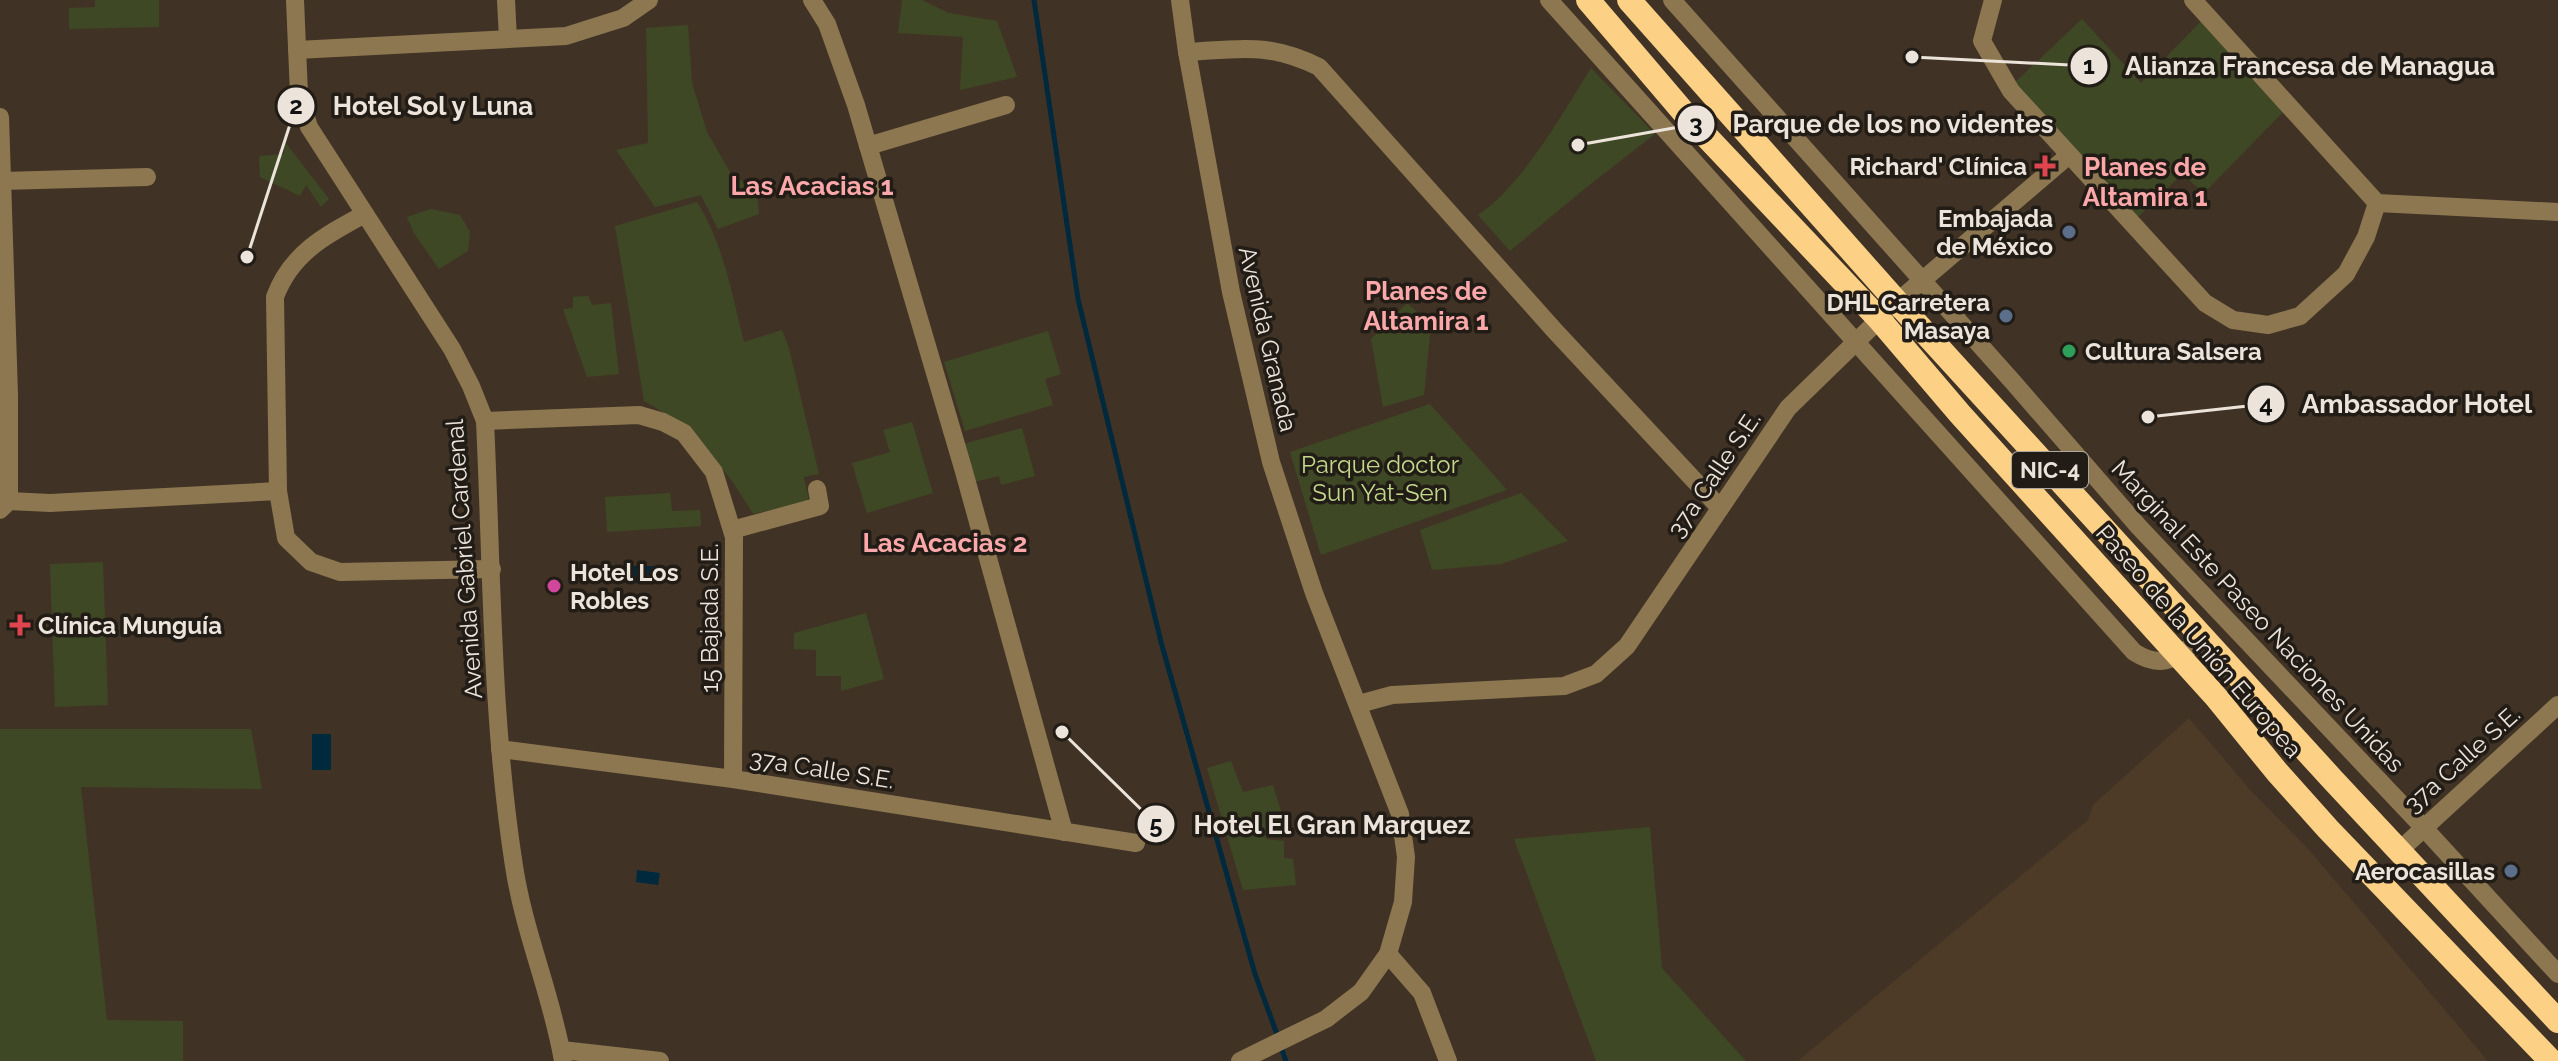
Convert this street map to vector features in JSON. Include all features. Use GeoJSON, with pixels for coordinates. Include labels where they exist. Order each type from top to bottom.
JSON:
{"type":"FeatureCollection","features":[{"type":"Feature","properties":{"kind":"highway","name":"Paseo de la Unión Europea"},"geometry":{"type":"LineString","coordinates":[[1588,0],[1686,115],[1879,319],[1960,414],[2216,697],[2328,829],[2551,1061]]}},
{"type":"Feature","properties":{"kind":"highway","name":"Paseo de la Unión Europea"},"geometry":{"type":"LineString","coordinates":[[1627,0],[1897,302],[2558,1021]]}},
{"type":"Feature","properties":{"kind":"street","name":"Avenida Gabriel Cardenal"},"geometry":{"type":"LineString","coordinates":[[295,0],[299,94],[309,127],[452,349],[485,421],[500,749],[507,818],[520,898],[562,1055]]}},
{"type":"Feature","properties":{"kind":"street"},"geometry":{"type":"LineString","coordinates":[[506,0],[508,39]]}},
{"type":"Feature","properties":{"kind":"street"},"geometry":{"type":"LineString","coordinates":[[297,50],[566,36],[623,18],[649,0]]}},
{"type":"Feature","properties":{"kind":"street"},"geometry":{"type":"LineString","coordinates":[[812,0],[827,24],[868,146],[967,483],[1064,832]]}},
{"type":"Feature","properties":{"kind":"street","name":"Avenida Granada"},"geometry":{"type":"LineString","coordinates":[[1180,0],[1231,292],[1271,462],[1314,593],[1400,814],[1406,857],[1403,902],[1388,954]]}},
{"type":"Feature","properties":{"kind":"street"},"geometry":{"type":"LineString","coordinates":[[1549,0],[2134,652],[2147,661],[2167,662],[2204,638]]}},
{"type":"Feature","properties":{"kind":"street"},"geometry":{"type":"LineString","coordinates":[[1605,20],[1627,0]]}},
{"type":"Feature","properties":{"kind":"street","name":"Marginal Este Paseo Naciones Unidas"},"geometry":{"type":"LineString","coordinates":[[1672,0],[2139,527],[2558,974]]}},
{"type":"Feature","properties":{"kind":"street"},"geometry":{"type":"LineString","coordinates":[[1993,0],[1982,41],[2011,91],[2205,303],[2233,320],[2268,325],[2300,316],[2346,274],[2366,237],[2377,203]]}},
{"type":"Feature","properties":{"kind":"street"},"geometry":{"type":"LineString","coordinates":[[2193,0],[2377,203],[2558,212]]}},
{"type":"Feature","properties":{"kind":"street"},"geometry":{"type":"LineString","coordinates":[[1187,52],[1259,48],[1292,54],[1319,67],[1555,331],[1720,508]]}},
{"type":"Feature","properties":{"kind":"street"},"geometry":{"type":"LineString","coordinates":[[868,146],[1006,105]]}},
{"type":"Feature","properties":{"kind":"street"},"geometry":{"type":"LineString","coordinates":[[0,117],[5,505],[278,491]]}},
{"type":"Feature","properties":{"kind":"street","name":"37a Calle S.E."},"geometry":{"type":"LineString","coordinates":[[1359,704],[1392,695],[1564,686],[1596,674],[1627,646],[1788,408],[1897,302],[2068,156]]}},
{"type":"Feature","properties":{"kind":"street"},"geometry":{"type":"LineString","coordinates":[[2,181],[147,177]]}},
{"type":"Feature","properties":{"kind":"street"},"geometry":{"type":"LineString","coordinates":[[365,214],[317,240],[282,278],[275,297],[278,491],[286,538],[311,562],[340,572],[492,569]]}},
{"type":"Feature","properties":{"kind":"street","name":"15 Bajada S.E."},"geometry":{"type":"LineString","coordinates":[[485,421],[639,415],[663,422],[684,433],[714,472],[734,537],[733,779]]}},
{"type":"Feature","properties":{"kind":"street"},"geometry":{"type":"LineString","coordinates":[[732,530],[820,506],[817,489]]}},
{"type":"Feature","properties":{"kind":"street","name":"37a Calle S.E."},"geometry":{"type":"LineString","coordinates":[[2400,850],[2558,705]]}},
{"type":"Feature","properties":{"kind":"street","name":"37a Calle S.E."},"geometry":{"type":"LineString","coordinates":[[500,749],[733,779],[1136,843]]}},
{"type":"Feature","properties":{"kind":"street"},"geometry":{"type":"LineString","coordinates":[[1240,1061],[1326,1019],[1361,992],[1388,954],[1422,993],[1448,1061]]}},
{"type":"Feature","properties":{"kind":"street"},"geometry":{"type":"LineString","coordinates":[[562,1055],[660,1061]]}},
{"type":"Feature","properties":{"kind":"shaded area"},"geometry":{"type":"Polygon","coordinates":[[[2189,718],[2252,792],[2310,851],[2488,1061],[1798,1061],[2088,820],[2093,805],[2189,718]]]}},
{"type":"Feature","properties":{"kind":"green space"},"geometry":{"type":"Polygon","coordinates":[[[95,0],[159,0],[159,27],[69,29],[69,8],[95,7],[95,0]]]}},
{"type":"Feature","properties":{"kind":"green space"},"geometry":{"type":"Polygon","coordinates":[[[902,0],[922,0],[949,13],[997,21],[1017,77],[960,90],[963,37],[898,33],[902,0]]]}},
{"type":"Feature","properties":{"kind":"green space"},"geometry":{"type":"Polygon","coordinates":[[[2207,15],[2288,107],[2204,193],[2182,174],[2131,224],[2009,88],[2082,19],[2141,83],[2207,15]]]}},
{"type":"Feature","properties":{"kind":"green space"},"geometry":{"type":"Polygon","coordinates":[[[688,25],[692,83],[707,132],[731,174],[757,191],[759,214],[718,229],[701,195],[655,207],[616,150],[648,143],[646,28],[688,25]]]}},
{"type":"Feature","properties":{"kind":"green space"},"geometry":{"type":"Polygon","coordinates":[[[1591,68],[1655,134],[1510,251],[1478,215],[1510,187],[1525,168],[1591,68]]]}},
{"type":"Feature","properties":{"kind":"green space"},"geometry":{"type":"Polygon","coordinates":[[[285,142],[329,199],[321,207],[306,185],[300,196],[260,177],[259,156],[284,154],[285,142]]]}},
{"type":"Feature","properties":{"kind":"green space"},"geometry":{"type":"Polygon","coordinates":[[[697,202],[720,251],[744,342],[782,330],[789,348],[819,474],[804,477],[809,501],[753,514],[719,464],[693,436],[644,401],[615,226],[697,202]]]}},
{"type":"Feature","properties":{"kind":"green space"},"geometry":{"type":"Polygon","coordinates":[[[431,209],[460,215],[470,232],[468,251],[439,269],[414,233],[407,217],[431,209]]]}},
{"type":"Feature","properties":{"kind":"green space"},"geometry":{"type":"Polygon","coordinates":[[[588,296],[592,305],[611,303],[619,374],[587,377],[563,309],[573,308],[573,297],[588,296]]]}},
{"type":"Feature","properties":{"kind":"green space"},"geometry":{"type":"Polygon","coordinates":[[[1407,303],[1431,324],[1424,395],[1383,407],[1371,339],[1407,303]]]}},
{"type":"Feature","properties":{"kind":"green space"},"geometry":{"type":"Polygon","coordinates":[[[1048,331],[1061,374],[1045,379],[1053,405],[965,431],[944,362],[1048,331]]]}},
{"type":"Feature","properties":{"kind":"green space","name":"Parque doctor Sun Yat-Sen"},"geometry":{"type":"Polygon","coordinates":[[[1430,404],[1507,490],[1321,555],[1290,452],[1430,404]]]}},
{"type":"Feature","properties":{"kind":"green space"},"geometry":{"type":"Polygon","coordinates":[[[912,422],[933,493],[867,513],[852,463],[890,452],[883,430],[912,422]]]}},
{"type":"Feature","properties":{"kind":"green space"},"geometry":{"type":"Polygon","coordinates":[[[1022,428],[1035,476],[1001,485],[999,476],[974,482],[963,444],[1022,428]]]}},
{"type":"Feature","properties":{"kind":"green space"},"geometry":{"type":"Polygon","coordinates":[[[670,493],[672,511],[700,510],[701,526],[607,532],[605,497],[670,493]]]}},
{"type":"Feature","properties":{"kind":"green space"},"geometry":{"type":"Polygon","coordinates":[[[1521,493],[1568,541],[1501,564],[1432,570],[1420,530],[1521,493]]]}},
{"type":"Feature","properties":{"kind":"green space"},"geometry":{"type":"Polygon","coordinates":[[[103,562],[108,705],[55,707],[50,564],[103,562]]]}},
{"type":"Feature","properties":{"kind":"green space"},"geometry":{"type":"Polygon","coordinates":[[[866,613],[884,679],[841,691],[841,676],[816,676],[816,650],[794,649],[794,633],[866,613]]]}},
{"type":"Feature","properties":{"kind":"green space"},"geometry":{"type":"Polygon","coordinates":[[[0,729],[251,729],[262,789],[81,787],[107,1020],[183,1021],[183,1061],[0,1061],[0,729]]]}},
{"type":"Feature","properties":{"kind":"green space"},"geometry":{"type":"Polygon","coordinates":[[[1231,761],[1243,792],[1273,785],[1281,811],[1265,813],[1266,839],[1284,841],[1284,858],[1293,859],[1296,885],[1243,890],[1207,768],[1231,761]]]}},
{"type":"Feature","properties":{"kind":"green space"},"geometry":{"type":"Polygon","coordinates":[[[1650,827],[1662,968],[1746,1061],[1596,1061],[1514,839],[1650,827]]]}},
{"type":"Feature","properties":{"kind":"water"},"geometry":{"type":"Polygon","coordinates":[[[621,566],[659,566],[659,583],[621,583],[621,566]]]}},
{"type":"Feature","properties":{"kind":"water"},"geometry":{"type":"Polygon","coordinates":[[[312,734],[331,734],[331,770],[312,770],[312,734]]]}},
{"type":"Feature","properties":{"kind":"water"},"geometry":{"type":"Polygon","coordinates":[[[637,870],[660,873],[658,885],[636,882],[637,870]]]}},
{"type":"Feature","properties":{"kind":"waterway"},"geometry":{"type":"LineString","coordinates":[[1034,0],[1078,299],[1161,642],[1255,974],[1278,1037]]}},
{"type":"Feature","properties":{"kind":"waterway"},"geometry":{"type":"LineString","coordinates":[[1281,1047],[1286,1061]]}},
{"type":"Feature","properties":{"kind":"place","name":"Alianza Francesa de Managua"},"geometry":{"type":"Point","coordinates":[1912,57]}},
{"type":"Feature","properties":{"kind":"place","name":"Parque de los no videntes"},"geometry":{"type":"Point","coordinates":[1578,145]}},
{"type":"Feature","properties":{"kind":"place","name":"Richard' Clínica"},"geometry":{"type":"Point","coordinates":[2045,166]}},
{"type":"Feature","properties":{"kind":"place","name":"Embajada de México"},"geometry":{"type":"Point","coordinates":[2069,232]}},
{"type":"Feature","properties":{"kind":"place","name":"Hotel Sol y Luna"},"geometry":{"type":"Point","coordinates":[247,257]}},
{"type":"Feature","properties":{"kind":"place","name":"DHL Carretera Masaya"},"geometry":{"type":"Point","coordinates":[2006,316]}},
{"type":"Feature","properties":{"kind":"place","name":"Cultura Salsera"},"geometry":{"type":"Point","coordinates":[2069,351]}},
{"type":"Feature","properties":{"kind":"place","name":"Ambassador Hotel"},"geometry":{"type":"Point","coordinates":[2148,417]}},
{"type":"Feature","properties":{"kind":"place","name":"Hotel Los Robles"},"geometry":{"type":"Point","coordinates":[554,586]}},
{"type":"Feature","properties":{"kind":"place","name":"Clínica Munguía"},"geometry":{"type":"Point","coordinates":[20,625]}},
{"type":"Feature","properties":{"kind":"place","name":"Hotel El Gran Marquez"},"geometry":{"type":"Point","coordinates":[1062,732]}},
{"type":"Feature","properties":{"kind":"place","name":"Aerocasillas"},"geometry":{"type":"Point","coordinates":[2511,871]}},
{"type":"Feature","properties":{"kind":"district","name":"Planes de Altamira 1"},"geometry":{"type":"Point","coordinates":[2145,182]}},
{"type":"Feature","properties":{"kind":"district","name":"Las Acacias 1"},"geometry":{"type":"Point","coordinates":[812,186]}},
{"type":"Feature","properties":{"kind":"district","name":"Planes de Altamira 1"},"geometry":{"type":"Point","coordinates":[1426,306]}},
{"type":"Feature","properties":{"kind":"district","name":"Las Acacias 2"},"geometry":{"type":"Point","coordinates":[945,543]}}]}
